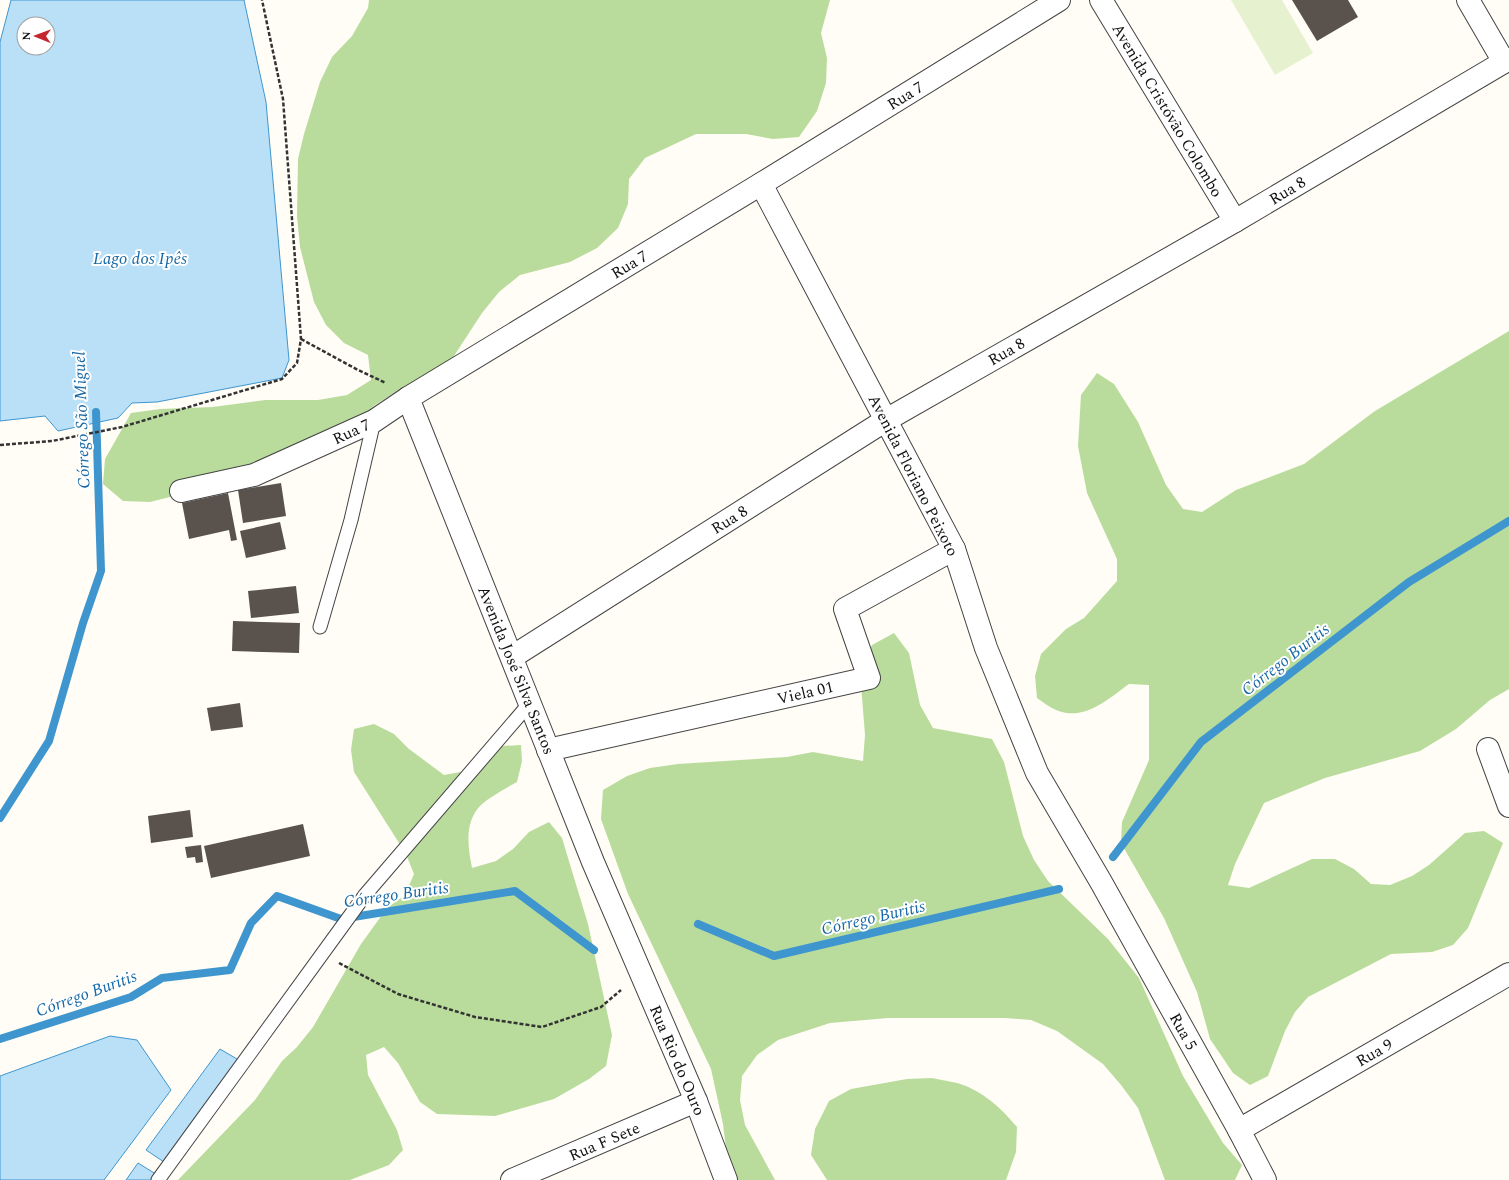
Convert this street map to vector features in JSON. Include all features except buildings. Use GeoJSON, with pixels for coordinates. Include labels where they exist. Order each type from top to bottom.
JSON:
{"type":"FeatureCollection","features":[{"type":"Feature","properties":{"kind":"street","name":"Rua 7"},"geometry":{"type":"LineString","coordinates":[[181,491],[254,475],[374,421],[408,398],[761,184],[1059,0]]}},
{"type":"Feature","properties":{"kind":"street","name":"Avenida Cristóvão Colombo"},"geometry":{"type":"LineString","coordinates":[[1101,0],[1235,220]]}},
{"type":"Feature","properties":{"kind":"street"},"geometry":{"type":"LineString","coordinates":[[1468,0],[1507,60]]}},
{"type":"Feature","properties":{"kind":"street","name":"Rua 8"},"geometry":{"type":"LineString","coordinates":[[512,657],[886,420],[1235,220],[1507,60]]}},
{"type":"Feature","properties":{"kind":"street","name":"Avenida Floriano Peixoto"},"geometry":{"type":"LineString","coordinates":[[761,184],[954,549],[986,648],[1037,773],[1101,882]]}},
{"type":"Feature","properties":{"kind":"street","name":"Avenida José Silva Santos"},"geometry":{"type":"LineString","coordinates":[[408,398],[593,862],[628,942]]}},
{"type":"Feature","properties":{"kind":"street","name":"Viela 01"},"geometry":{"type":"LineString","coordinates":[[548,750],[869,678],[845,610],[954,549]]}},
{"type":"Feature","properties":{"kind":"street"},"geometry":{"type":"LineString","coordinates":[[1488,749],[1509,806]]}},
{"type":"Feature","properties":{"kind":"street","name":"Rua 5"},"geometry":{"type":"LineString","coordinates":[[1101,882],[1239,1130],[1265,1180]]}},
{"type":"Feature","properties":{"kind":"street","name":"Rua Rio do Ouro"},"geometry":{"type":"LineString","coordinates":[[628,942],[696,1101],[726,1180]]}},
{"type":"Feature","properties":{"kind":"street","name":"Rua 9"},"geometry":{"type":"LineString","coordinates":[[1239,1130],[1509,974]]}},
{"type":"Feature","properties":{"kind":"street","name":"Rua F Sete"},"geometry":{"type":"LineString","coordinates":[[512,1180],[696,1101]]}},
{"type":"Feature","properties":{"kind":"lane"},"geometry":{"type":"LineString","coordinates":[[320,627],[351,520],[374,421]]}},
{"type":"Feature","properties":{"kind":"lane"},"geometry":{"type":"LineString","coordinates":[[158,1180],[365,895],[530,703]]}},
{"type":"Feature","properties":{"kind":"path"},"geometry":{"type":"LineString","coordinates":[[0,445],[52,441],[122,427],[282,379],[296,364],[301,339],[283,99],[262,0]]}},
{"type":"Feature","properties":{"kind":"path"},"geometry":{"type":"LineString","coordinates":[[301,339],[358,370],[379,378],[408,398]]}},
{"type":"Feature","properties":{"kind":"path"},"geometry":{"type":"LineString","coordinates":[[324,951],[398,994],[476,1017],[542,1027],[601,1007],[641,973]]}},
{"type":"Feature","properties":{"kind":"green space"},"geometry":{"type":"Polygon","coordinates":[[[369,0],[830,0],[821,33],[827,58],[826,83],[817,111],[799,137],[773,139],[746,134],[696,134],[645,158],[629,179],[628,204],[618,228],[597,248],[570,262],[520,275],[499,292],[482,313],[452,359],[431,376],[405,386],[375,405],[353,425],[335,445],[289,472],[259,481],[233,481],[150,502],[123,501],[103,484],[105,459],[131,413],[160,409],[213,407],[265,400],[318,400],[347,395],[371,380],[368,355],[344,343],[326,325],[314,302],[300,247],[297,216],[298,159],[320,82],[332,57],[352,36],[368,8],[369,0]]]}},
{"type":"Feature","properties":{"kind":"green space"},"geometry":{"type":"Polygon","coordinates":[[[1231,0],[1282,0],[1313,53],[1275,75],[1231,0]]]}},
{"type":"Feature","properties":{"kind":"green space"},"geometry":{"type":"Polygon","coordinates":[[[1509,331],[1509,689],[1490,700],[1456,729],[1420,751],[1325,778],[1264,803],[1235,864],[1228,885],[1249,888],[1312,859],[1335,859],[1354,869],[1371,884],[1390,885],[1412,876],[1429,865],[1465,833],[1484,831],[1503,843],[1468,928],[1453,945],[1432,952],[1391,954],[1308,997],[1295,1012],[1285,1031],[1268,1076],[1250,1085],[1233,1073],[1210,1039],[1197,992],[1164,918],[1121,843],[1122,822],[1149,760],[1149,685],[1129,684],[1095,707],[1076,713],[1066,713],[1056,710],[1037,698],[1035,676],[1041,654],[1066,629],[1084,618],[1117,581],[1117,559],[1087,493],[1078,446],[1081,395],[1097,373],[1114,384],[1138,422],[1166,485],[1183,509],[1202,512],[1236,490],[1304,464],[1375,411],[1509,331]]]}},
{"type":"Feature","properties":{"kind":"green space"},"geometry":{"type":"Polygon","coordinates":[[[894,633],[909,653],[920,705],[933,728],[992,739],[1004,762],[1023,836],[1034,860],[1048,881],[1108,939],[1139,978],[1183,1076],[1223,1143],[1242,1165],[1235,1180],[1165,1180],[1138,1108],[1103,1064],[1057,1031],[1031,1020],[1005,1018],[888,1018],[830,1023],[778,1040],[757,1055],[742,1076],[740,1100],[745,1125],[775,1180],[730,1180],[723,1124],[711,1069],[628,894],[601,819],[603,790],[627,776],[650,768],[678,764],[787,757],[813,752],[863,761],[865,735],[860,672],[872,645],[894,633]]]}},
{"type":"Feature","properties":{"kind":"green space"},"geometry":{"type":"Polygon","coordinates":[[[374,724],[394,734],[409,749],[444,775],[466,771],[501,746],[521,745],[522,761],[517,782],[483,803],[471,820],[468,836],[472,868],[496,861],[513,849],[529,832],[549,822],[562,838],[588,924],[612,1035],[606,1066],[589,1079],[554,1099],[495,1116],[437,1114],[420,1102],[398,1063],[384,1047],[366,1055],[368,1075],[397,1130],[403,1150],[389,1165],[350,1180],[178,1180],[255,1100],[282,1061],[297,1047],[313,1027],[361,944],[387,908],[405,895],[414,874],[406,854],[354,772],[351,750],[354,729],[374,724]]]}},
{"type":"Feature","properties":{"kind":"green space"},"geometry":{"type":"Polygon","coordinates":[[[932,1078],[957,1083],[975,1090],[998,1107],[1017,1127],[1016,1152],[1006,1180],[827,1180],[811,1155],[815,1129],[829,1101],[851,1089],[907,1079],[932,1078]]]}},
{"type":"Feature","properties":{"kind":"water","name":"Lago dos Ipês"},"geometry":{"type":"Polygon","coordinates":[[[11,0],[244,0],[266,102],[289,360],[282,378],[157,402],[132,403],[118,418],[58,431],[45,416],[0,421],[0,42],[11,0]]]}},
{"type":"Feature","properties":{"kind":"water"},"geometry":{"type":"Polygon","coordinates":[[[110,1036],[137,1040],[171,1090],[104,1180],[0,1180],[0,1076],[110,1036]]]}},
{"type":"Feature","properties":{"kind":"water"},"geometry":{"type":"Polygon","coordinates":[[[220,1049],[242,1062],[164,1162],[146,1150],[220,1049]]]}},
{"type":"Feature","properties":{"kind":"water"},"geometry":{"type":"Polygon","coordinates":[[[138,1163],[159,1176],[155,1180],[126,1180],[138,1163]]]}},
{"type":"Feature","properties":{"kind":"waterway","name":"Córrego São Miguel"},"geometry":{"type":"LineString","coordinates":[[0,818],[49,741],[83,623],[101,571],[96,412]]}},
{"type":"Feature","properties":{"kind":"waterway","name":"Córrego Buritis"},"geometry":{"type":"LineString","coordinates":[[1113,857],[1201,742],[1409,582],[1509,521]]}},
{"type":"Feature","properties":{"kind":"waterway","name":"Córrego Buritis"},"geometry":{"type":"LineString","coordinates":[[698,924],[774,956],[1059,889]]}},
{"type":"Feature","properties":{"kind":"waterway","name":"Córrego Buritis"},"geometry":{"type":"LineString","coordinates":[[0,1039],[131,997],[162,978],[230,970],[251,923],[277,896],[341,919],[515,891],[594,950]]}}]}
